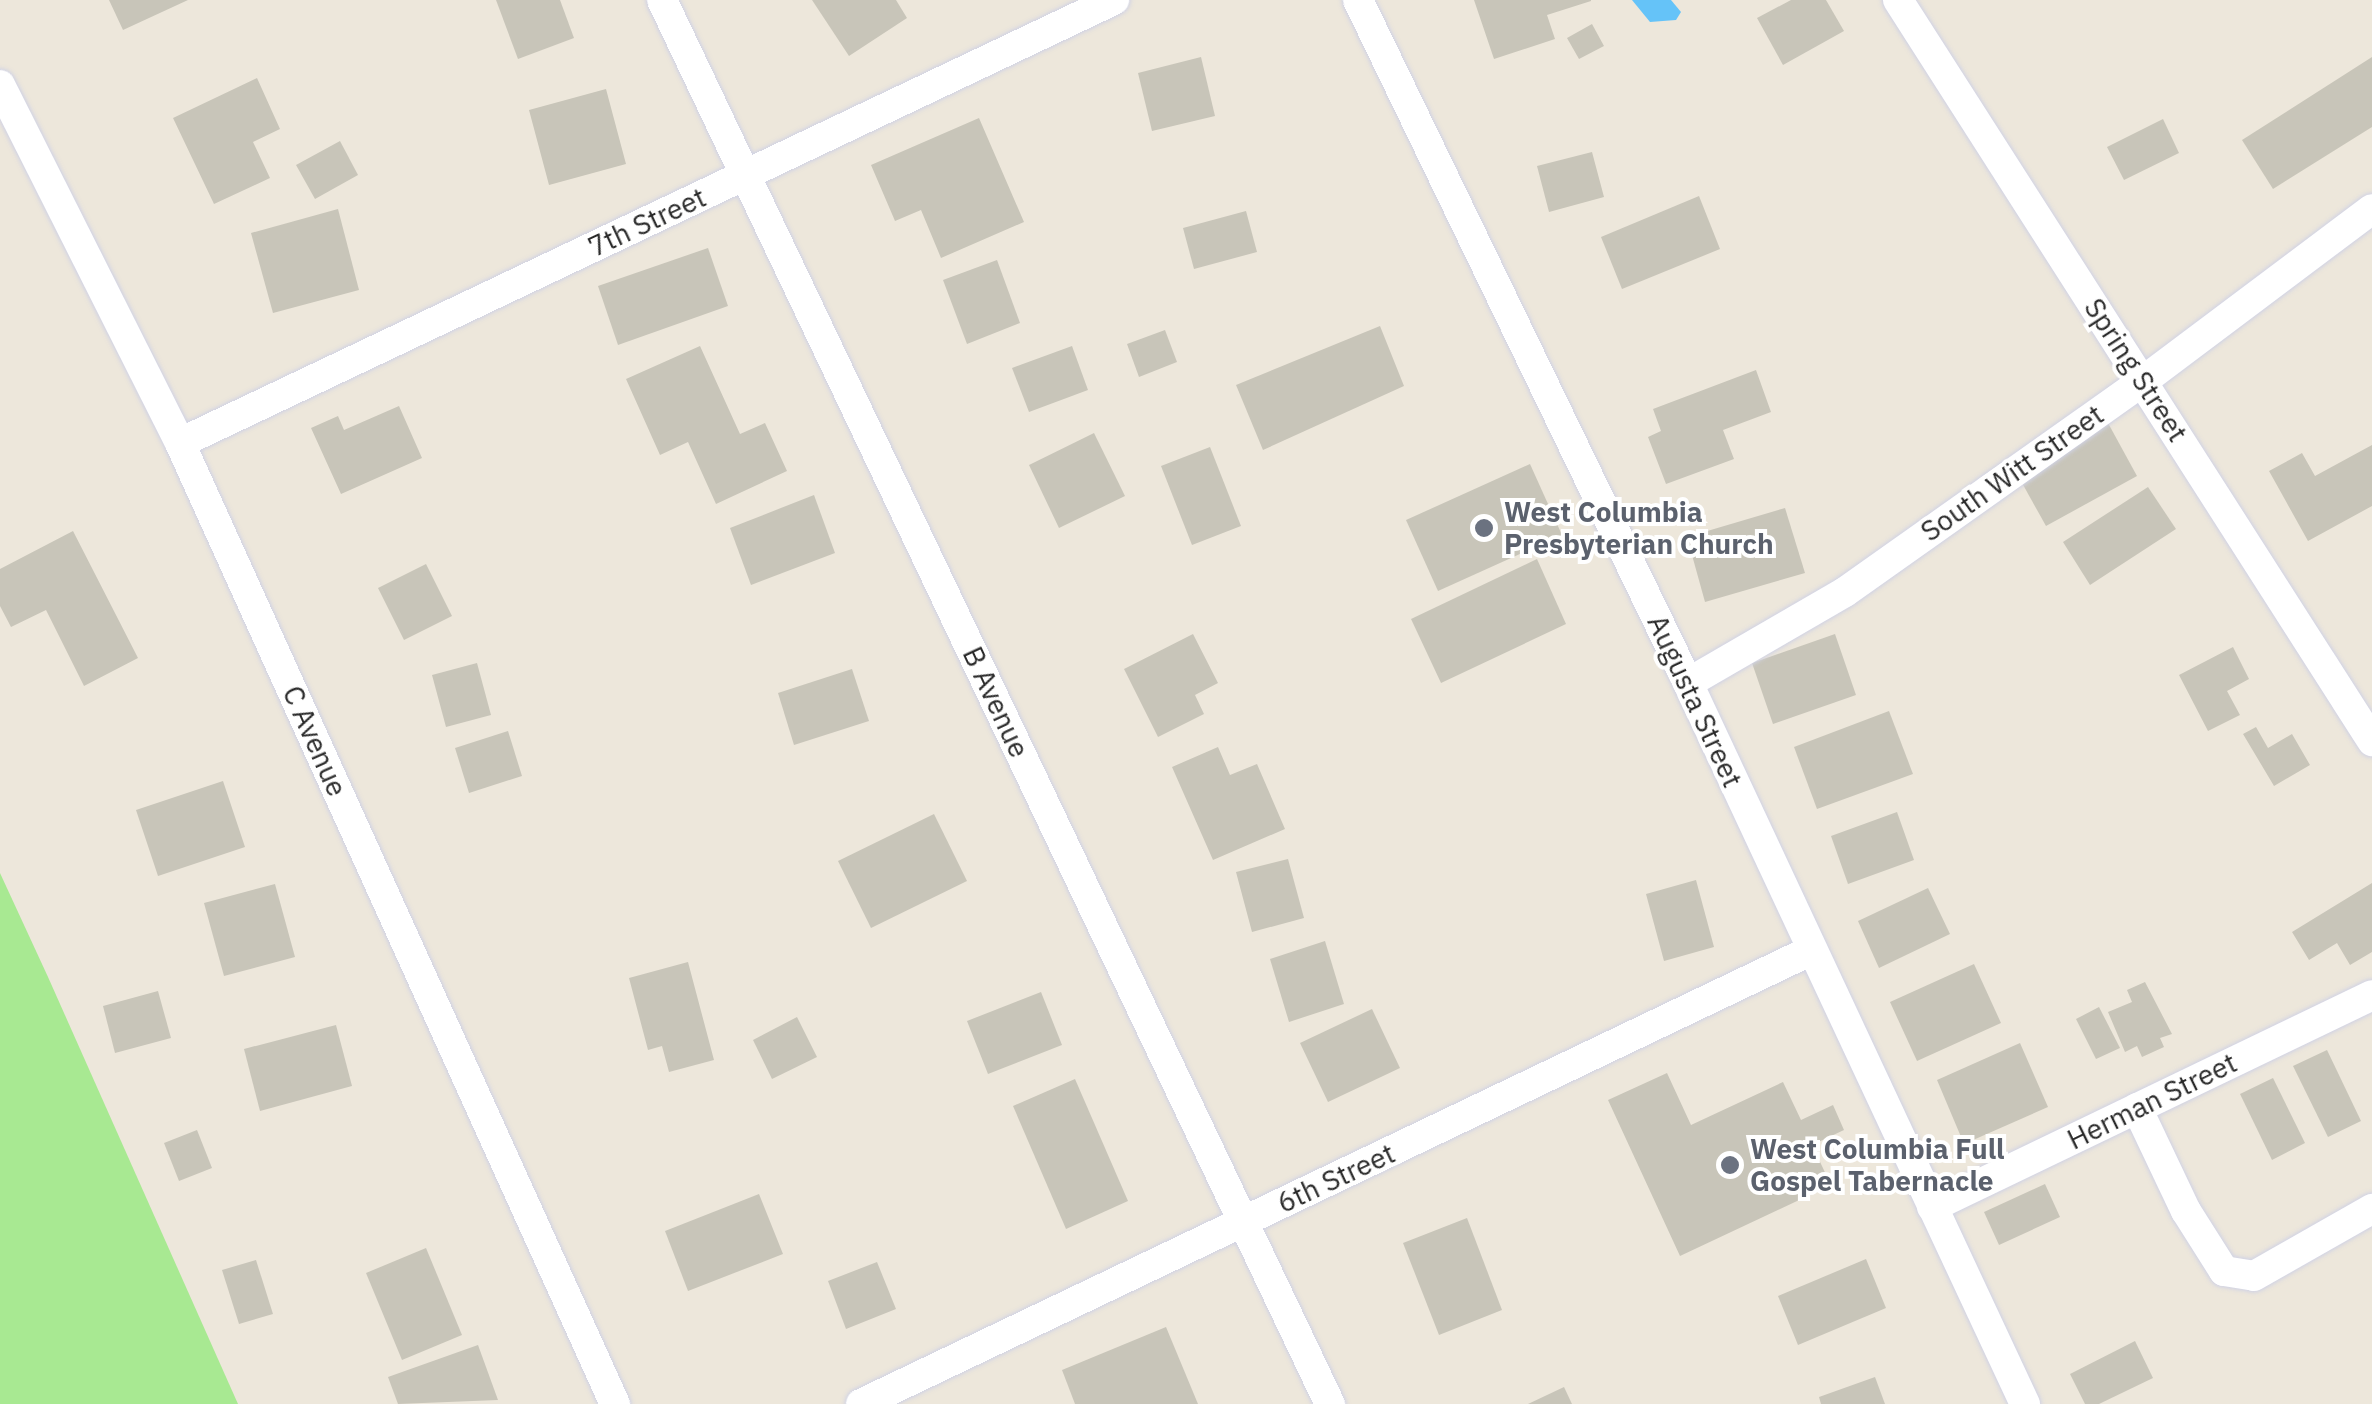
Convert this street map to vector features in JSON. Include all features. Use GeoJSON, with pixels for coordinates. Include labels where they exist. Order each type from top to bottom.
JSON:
{"type":"FeatureCollection","features":[{"type":"Feature","properties":{"kind":"street","name":"B Avenue"},"geometry":{"type":"LineString","coordinates":[[662,0],[1330,1404]]}},
{"type":"Feature","properties":{"kind":"street","name":"7th Street"},"geometry":{"type":"LineString","coordinates":[[180,443],[1114,0]]}},
{"type":"Feature","properties":{"kind":"street","name":"Augusta Street"},"geometry":{"type":"LineString","coordinates":[[1358,0],[1688,684],[2025,1404]]}},
{"type":"Feature","properties":{"kind":"street","name":"Spring Street"},"geometry":{"type":"LineString","coordinates":[[1898,0],[2372,741]]}},
{"type":"Feature","properties":{"kind":"street","name":"C Avenue"},"geometry":{"type":"LineString","coordinates":[[0,85],[180,443],[615,1404]]}},
{"type":"Feature","properties":{"kind":"street","name":"South Witt Street"},"geometry":{"type":"LineString","coordinates":[[1688,684],[1845,592],[2143,381],[2372,210]]}},
{"type":"Feature","properties":{"kind":"street","name":"6th Street"},"geometry":{"type":"LineString","coordinates":[[861,1404],[1810,951]]}},
{"type":"Feature","properties":{"kind":"street","name":"Herman Street"},"geometry":{"type":"LineString","coordinates":[[1932,1208],[2372,995]]}},
{"type":"Feature","properties":{"kind":"street"},"geometry":{"type":"LineString","coordinates":[[2137,1108],[2186,1210],[2224,1272],[2254,1276],[2372,1209]]}},
{"type":"Feature","properties":{"kind":"green space"},"geometry":{"type":"Polygon","coordinates":[[[0,873],[48,977],[238,1404],[0,1404],[0,873]]]}},
{"type":"Feature","properties":{"kind":"water"},"geometry":{"type":"Polygon","coordinates":[[[1632,0],[1671,0],[1681,12],[1676,20],[1650,22],[1632,0]]]}},
{"type":"Feature","properties":{"kind":"building"},"geometry":{"type":"Polygon","coordinates":[[[109,0],[188,0],[123,30],[109,0]]]}},
{"type":"Feature","properties":{"kind":"building"},"geometry":{"type":"Polygon","coordinates":[[[496,0],[560,0],[574,38],[518,59],[496,0]]]}},
{"type":"Feature","properties":{"kind":"building"},"geometry":{"type":"Polygon","coordinates":[[[812,0],[896,0],[907,18],[849,56],[812,0]]]}},
{"type":"Feature","properties":{"kind":"building"},"geometry":{"type":"Polygon","coordinates":[[[1474,0],[1591,1],[1547,15],[1555,39],[1494,59],[1474,0]]]}},
{"type":"Feature","properties":{"kind":"building"},"geometry":{"type":"Polygon","coordinates":[[[1791,0],[1826,0],[1844,31],[1783,65],[1757,18],[1791,0]]]}},
{"type":"Feature","properties":{"kind":"building"},"geometry":{"type":"Polygon","coordinates":[[[1592,24],[1604,46],[1579,59],[1567,38],[1592,24]]]}},
{"type":"Feature","properties":{"kind":"building"},"geometry":{"type":"Polygon","coordinates":[[[1201,57],[1215,116],[1152,131],[1138,73],[1201,57]]]}},
{"type":"Feature","properties":{"kind":"building"},"geometry":{"type":"Polygon","coordinates":[[[2372,57],[2372,127],[2273,189],[2242,140],[2372,57]]]}},
{"type":"Feature","properties":{"kind":"building"},"geometry":{"type":"Polygon","coordinates":[[[257,78],[280,129],[253,142],[270,178],[214,204],[173,118],[257,78]]]}},
{"type":"Feature","properties":{"kind":"building"},"geometry":{"type":"Polygon","coordinates":[[[606,89],[626,164],[549,185],[529,110],[606,89]]]}},
{"type":"Feature","properties":{"kind":"building"},"geometry":{"type":"Polygon","coordinates":[[[979,118],[1024,222],[941,258],[921,210],[895,221],[871,165],[979,118]]]}},
{"type":"Feature","properties":{"kind":"building"},"geometry":{"type":"Polygon","coordinates":[[[2163,119],[2179,153],[2124,180],[2107,147],[2163,119]]]}},
{"type":"Feature","properties":{"kind":"building"},"geometry":{"type":"Polygon","coordinates":[[[340,141],[358,175],[315,199],[296,165],[340,141]]]}},
{"type":"Feature","properties":{"kind":"building"},"geometry":{"type":"Polygon","coordinates":[[[1592,152],[1604,197],[1549,212],[1537,166],[1592,152]]]}},
{"type":"Feature","properties":{"kind":"building"},"geometry":{"type":"Polygon","coordinates":[[[1699,196],[1720,249],[1622,289],[1601,237],[1699,196]]]}},
{"type":"Feature","properties":{"kind":"building"},"geometry":{"type":"Polygon","coordinates":[[[338,209],[359,290],[273,313],[251,233],[338,209]]]}},
{"type":"Feature","properties":{"kind":"building"},"geometry":{"type":"Polygon","coordinates":[[[1246,211],[1257,252],[1194,269],[1183,228],[1246,211]]]}},
{"type":"Feature","properties":{"kind":"building"},"geometry":{"type":"Polygon","coordinates":[[[708,248],[728,306],[618,345],[598,286],[708,248]]]}},
{"type":"Feature","properties":{"kind":"building"},"geometry":{"type":"Polygon","coordinates":[[[997,260],[1020,323],[967,344],[943,280],[997,260]]]}},
{"type":"Feature","properties":{"kind":"building"},"geometry":{"type":"Polygon","coordinates":[[[1380,326],[1404,386],[1263,450],[1236,385],[1380,326]]]}},
{"type":"Feature","properties":{"kind":"building"},"geometry":{"type":"Polygon","coordinates":[[[1165,330],[1177,362],[1139,377],[1127,344],[1165,330]]]}},
{"type":"Feature","properties":{"kind":"building"},"geometry":{"type":"Polygon","coordinates":[[[700,346],[740,434],[765,423],[787,471],[716,504],[688,442],[660,455],[626,379],[700,346]]]}},
{"type":"Feature","properties":{"kind":"building"},"geometry":{"type":"Polygon","coordinates":[[[1072,346],[1088,390],[1029,412],[1012,368],[1072,346]]]}},
{"type":"Feature","properties":{"kind":"building"},"geometry":{"type":"Polygon","coordinates":[[[1756,370],[1771,412],[1723,430],[1734,459],[1666,484],[1648,437],[1661,431],[1653,409],[1756,370]]]}},
{"type":"Feature","properties":{"kind":"building"},"geometry":{"type":"Polygon","coordinates":[[[399,406],[422,458],[341,494],[311,428],[338,416],[344,430],[399,406]]]}},
{"type":"Feature","properties":{"kind":"building"},"geometry":{"type":"Polygon","coordinates":[[[2108,423],[2137,476],[2046,526],[2017,474],[2108,423]]]}},
{"type":"Feature","properties":{"kind":"building"},"geometry":{"type":"Polygon","coordinates":[[[1094,433],[1125,496],[1059,528],[1029,465],[1094,433]]]}},
{"type":"Feature","properties":{"kind":"building"},"geometry":{"type":"Polygon","coordinates":[[[2372,445],[2372,506],[2308,541],[2269,471],[2302,453],[2315,476],[2372,445]]]}},
{"type":"Feature","properties":{"kind":"building"},"geometry":{"type":"Polygon","coordinates":[[[1210,447],[1241,526],[1192,545],[1161,466],[1210,447]]]}},
{"type":"Feature","properties":{"kind":"building","name":"West Columbia Presbyterian Church"},"geometry":{"type":"Polygon","coordinates":[[[1530,464],[1562,535],[1438,591],[1406,520],[1530,464]]]}},
{"type":"Feature","properties":{"kind":"building"},"geometry":{"type":"Polygon","coordinates":[[[2148,487],[2176,529],[2090,585],[2063,542],[2148,487]]]}},
{"type":"Feature","properties":{"kind":"building"},"geometry":{"type":"Polygon","coordinates":[[[814,495],[835,553],[751,585],[730,528],[814,495]]]}},
{"type":"Feature","properties":{"kind":"building"},"geometry":{"type":"Polygon","coordinates":[[[1785,508],[1805,573],[1705,602],[1687,537],[1785,508]]]}},
{"type":"Feature","properties":{"kind":"building"},"geometry":{"type":"Polygon","coordinates":[[[73,531],[138,658],[84,686],[46,610],[11,627],[0,606],[0,569],[73,531]]]}},
{"type":"Feature","properties":{"kind":"building"},"geometry":{"type":"Polygon","coordinates":[[[1537,559],[1566,624],[1441,683],[1411,619],[1537,559]]]}},
{"type":"Feature","properties":{"kind":"building"},"geometry":{"type":"Polygon","coordinates":[[[426,564],[452,616],[404,640],[378,588],[426,564]]]}},
{"type":"Feature","properties":{"kind":"building"},"geometry":{"type":"Polygon","coordinates":[[[1193,634],[1218,683],[1195,695],[1204,714],[1158,737],[1124,669],[1193,634]]]}},
{"type":"Feature","properties":{"kind":"building"},"geometry":{"type":"Polygon","coordinates":[[[1835,634],[1856,695],[1773,724],[1752,663],[1835,634]]]}},
{"type":"Feature","properties":{"kind":"building"},"geometry":{"type":"Polygon","coordinates":[[[2233,647],[2249,679],[2227,691],[2240,715],[2208,731],[2179,675],[2233,647]]]}},
{"type":"Feature","properties":{"kind":"building"},"geometry":{"type":"Polygon","coordinates":[[[477,663],[491,715],[446,727],[432,675],[477,663]]]}},
{"type":"Feature","properties":{"kind":"building"},"geometry":{"type":"Polygon","coordinates":[[[852,669],[869,721],[794,745],[778,693],[852,669]]]}},
{"type":"Feature","properties":{"kind":"building"},"geometry":{"type":"Polygon","coordinates":[[[1889,711],[1913,774],[1817,809],[1794,747],[1889,711]]]}},
{"type":"Feature","properties":{"kind":"building"},"geometry":{"type":"Polygon","coordinates":[[[2256,727],[2268,748],[2292,734],[2310,765],[2274,786],[2243,734],[2256,727]]]}},
{"type":"Feature","properties":{"kind":"building"},"geometry":{"type":"Polygon","coordinates":[[[508,731],[522,776],[469,793],[455,748],[508,731]]]}},
{"type":"Feature","properties":{"kind":"building"},"geometry":{"type":"Polygon","coordinates":[[[1218,747],[1230,775],[1257,764],[1285,829],[1213,860],[1172,767],[1218,747]]]}},
{"type":"Feature","properties":{"kind":"building"},"geometry":{"type":"Polygon","coordinates":[[[223,781],[245,847],[158,876],[136,810],[223,781]]]}},
{"type":"Feature","properties":{"kind":"building"},"geometry":{"type":"Polygon","coordinates":[[[1897,812],[1914,860],[1848,884],[1831,836],[1897,812]]]}},
{"type":"Feature","properties":{"kind":"building"},"geometry":{"type":"Polygon","coordinates":[[[934,814],[967,881],[871,928],[838,861],[934,814]]]}},
{"type":"Feature","properties":{"kind":"building"},"geometry":{"type":"Polygon","coordinates":[[[1288,859],[1304,918],[1252,932],[1236,872],[1288,859]]]}},
{"type":"Feature","properties":{"kind":"building"},"geometry":{"type":"Polygon","coordinates":[[[1696,880],[1714,947],[1664,961],[1646,894],[1696,880]]]}},
{"type":"Feature","properties":{"kind":"building"},"geometry":{"type":"Polygon","coordinates":[[[2372,883],[2372,952],[2350,965],[2337,943],[2309,960],[2292,932],[2372,883]]]}},
{"type":"Feature","properties":{"kind":"building"},"geometry":{"type":"Polygon","coordinates":[[[275,884],[295,957],[224,976],[204,903],[275,884]]]}},
{"type":"Feature","properties":{"kind":"building"},"geometry":{"type":"Polygon","coordinates":[[[1928,888],[1950,934],[1879,968],[1858,921],[1928,888]]]}},
{"type":"Feature","properties":{"kind":"building"},"geometry":{"type":"Polygon","coordinates":[[[1325,941],[1344,1004],[1289,1022],[1270,959],[1325,941]]]}},
{"type":"Feature","properties":{"kind":"building"},"geometry":{"type":"Polygon","coordinates":[[[688,962],[714,1060],[669,1072],[662,1046],[648,1050],[629,978],[688,962]]]}},
{"type":"Feature","properties":{"kind":"building"},"geometry":{"type":"Polygon","coordinates":[[[1974,964],[2001,1023],[1917,1061],[1890,1002],[1974,964]]]}},
{"type":"Feature","properties":{"kind":"building"},"geometry":{"type":"Polygon","coordinates":[[[2145,982],[2172,1034],[2160,1038],[2164,1047],[2142,1057],[2137,1046],[2125,1052],[2108,1012],[2132,1002],[2127,990],[2145,982]]]}},
{"type":"Feature","properties":{"kind":"building"},"geometry":{"type":"Polygon","coordinates":[[[158,991],[171,1038],[115,1053],[103,1006],[158,991]]]}},
{"type":"Feature","properties":{"kind":"building"},"geometry":{"type":"Polygon","coordinates":[[[1041,992],[1062,1045],[988,1074],[967,1021],[1041,992]]]}},
{"type":"Feature","properties":{"kind":"building"},"geometry":{"type":"Polygon","coordinates":[[[2099,1007],[2120,1048],[2096,1059],[2076,1019],[2099,1007]]]}},
{"type":"Feature","properties":{"kind":"building"},"geometry":{"type":"Polygon","coordinates":[[[1372,1009],[1400,1068],[1328,1102],[1300,1043],[1372,1009]]]}},
{"type":"Feature","properties":{"kind":"building"},"geometry":{"type":"Polygon","coordinates":[[[797,1017],[817,1057],[772,1079],[753,1040],[797,1017]]]}},
{"type":"Feature","properties":{"kind":"building"},"geometry":{"type":"Polygon","coordinates":[[[336,1025],[352,1086],[260,1111],[244,1049],[336,1025]]]}},
{"type":"Feature","properties":{"kind":"building"},"geometry":{"type":"Polygon","coordinates":[[[2020,1043],[2048,1107],[1964,1144],[1937,1080],[2020,1043]]]}},
{"type":"Feature","properties":{"kind":"building"},"geometry":{"type":"Polygon","coordinates":[[[2327,1050],[2361,1121],[2328,1137],[2293,1066],[2327,1050]]]}},
{"type":"Feature","properties":{"kind":"building","name":"West Columbia Full Gospel Tabernacle"},"geometry":{"type":"Polygon","coordinates":[[[1667,1073],[1691,1125],[1783,1082],[1801,1120],[1833,1105],[1844,1130],[1812,1145],[1831,1185],[1680,1256],[1608,1100],[1667,1073]]]}},
{"type":"Feature","properties":{"kind":"building"},"geometry":{"type":"Polygon","coordinates":[[[2273,1078],[2305,1143],[2272,1160],[2240,1094],[2273,1078]]]}},
{"type":"Feature","properties":{"kind":"building"},"geometry":{"type":"Polygon","coordinates":[[[1075,1079],[1128,1201],[1066,1229],[1013,1106],[1075,1079]]]}},
{"type":"Feature","properties":{"kind":"building"},"geometry":{"type":"Polygon","coordinates":[[[197,1130],[212,1168],[179,1181],[164,1143],[197,1130]]]}},
{"type":"Feature","properties":{"kind":"building"},"geometry":{"type":"Polygon","coordinates":[[[2045,1184],[2060,1217],[1999,1245],[1984,1212],[2045,1184]]]}},
{"type":"Feature","properties":{"kind":"building"},"geometry":{"type":"Polygon","coordinates":[[[759,1194],[783,1254],[688,1291],[665,1231],[759,1194]]]}},
{"type":"Feature","properties":{"kind":"building"},"geometry":{"type":"Polygon","coordinates":[[[1467,1218],[1502,1310],[1439,1335],[1403,1243],[1467,1218]]]}},
{"type":"Feature","properties":{"kind":"building"},"geometry":{"type":"Polygon","coordinates":[[[426,1248],[462,1335],[402,1360],[366,1273],[426,1248]]]}},
{"type":"Feature","properties":{"kind":"building"},"geometry":{"type":"Polygon","coordinates":[[[1866,1259],[1886,1308],[1798,1345],[1778,1296],[1866,1259]]]}},
{"type":"Feature","properties":{"kind":"building"},"geometry":{"type":"Polygon","coordinates":[[[256,1260],[273,1314],[239,1324],[222,1270],[256,1260]]]}},
{"type":"Feature","properties":{"kind":"building"},"geometry":{"type":"Polygon","coordinates":[[[877,1262],[896,1309],[846,1329],[828,1281],[877,1262]]]}},
{"type":"Feature","properties":{"kind":"building"},"geometry":{"type":"Polygon","coordinates":[[[1166,1327],[1198,1404],[1075,1404],[1062,1370],[1166,1327]]]}},
{"type":"Feature","properties":{"kind":"building"},"geometry":{"type":"Polygon","coordinates":[[[2135,1341],[2153,1378],[2099,1404],[2085,1404],[2070,1374],[2135,1341]]]}},
{"type":"Feature","properties":{"kind":"building"},"geometry":{"type":"Polygon","coordinates":[[[478,1345],[498,1400],[398,1404],[388,1377],[478,1345]]]}},
{"type":"Feature","properties":{"kind":"building"},"geometry":{"type":"Polygon","coordinates":[[[1875,1377],[1885,1404],[1821,1404],[1819,1397],[1875,1377]]]}},
{"type":"Feature","properties":{"kind":"building"},"geometry":{"type":"Polygon","coordinates":[[[1564,1387],[1572,1404],[1528,1404],[1564,1387]]]}},
{"type":"Feature","properties":{"kind":"place","name":"West Columbia Presbyterian Church"},"geometry":{"type":"Point","coordinates":[1484,528]}},
{"type":"Feature","properties":{"kind":"place","name":"West Columbia Full Gospel Tabernacle"},"geometry":{"type":"Point","coordinates":[1730,1165]}}]}
